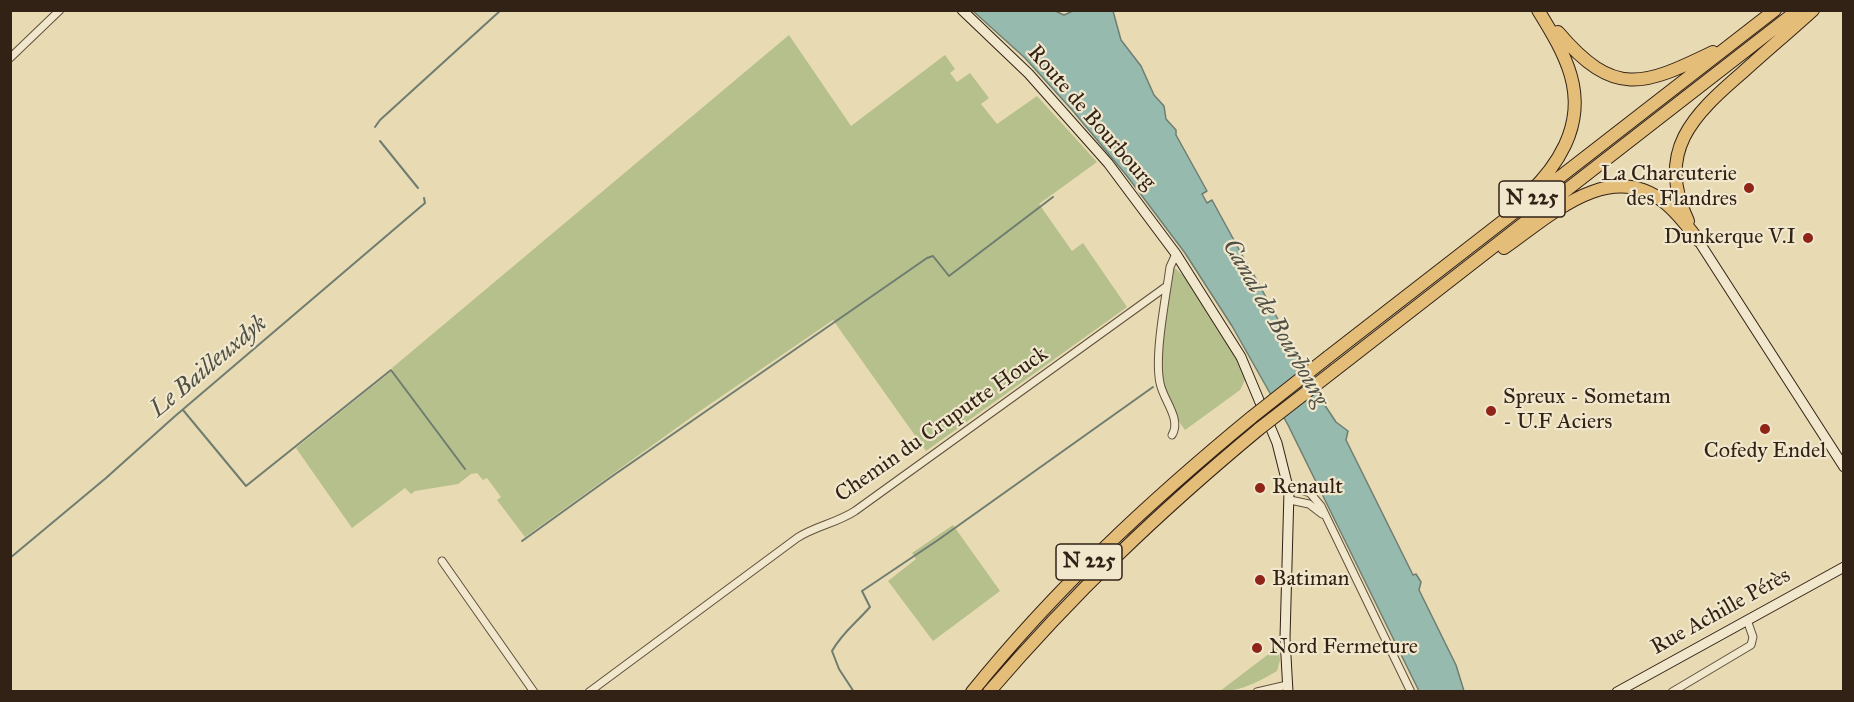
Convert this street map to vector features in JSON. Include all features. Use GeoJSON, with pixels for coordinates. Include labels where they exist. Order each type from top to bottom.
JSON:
{"type":"FeatureCollection","features":[{"type":"Feature","properties":{"kind":"highway"},"geometry":{"type":"LineString","coordinates":[[1539,10],[1586,62],[1604,73],[1624,79],[1645,79],[1668,74],[1736,41]]}},
{"type":"Feature","properties":{"kind":"highway"},"geometry":{"type":"LineString","coordinates":[[1456,258],[1542,180],[1558,159],[1573,124],[1576,102],[1571,75],[1556,39],[1539,10]]}},
{"type":"Feature","properties":{"kind":"highway","name":"N 225"},"geometry":{"type":"LineString","coordinates":[[972,692],[1052,599],[1161,494],[1252,417],[1775,10]]}},
{"type":"Feature","properties":{"kind":"highway","name":"N 225"},"geometry":{"type":"LineString","coordinates":[[989,692],[1059,612],[1123,547],[1179,496],[1259,429],[1798,10]]}},
{"type":"Feature","properties":{"kind":"highway"},"geometry":{"type":"LineString","coordinates":[[1698,240],[1685,213],[1676,183],[1675,162],[1684,134],[1694,118],[1712,98],[1813,10]]}},
{"type":"Feature","properties":{"kind":"highway"},"geometry":{"type":"LineString","coordinates":[[1434,293],[1483,263],[1570,202],[1592,191],[1609,187],[1632,187],[1655,196],[1676,213],[1698,240]]}},
{"type":"Feature","properties":{"kind":"main road","name":"Route de Bourbourg"},"geometry":{"type":"LineString","coordinates":[[962,10],[1015,60],[1065,113],[1123,182],[1178,257],[1241,357],[1277,443],[1290,500],[1285,638],[1287,688]]}},
{"type":"Feature","properties":{"kind":"main road"},"geometry":{"type":"LineString","coordinates":[[1698,240],[1844,466]]}},
{"type":"Feature","properties":{"kind":"main road","name":"Rue Achille Pérès"},"geometry":{"type":"LineString","coordinates":[[1617,692],[1844,567]]}},
{"type":"Feature","properties":{"kind":"street"},"geometry":{"type":"LineString","coordinates":[[10,58],[60,10]]}},
{"type":"Feature","properties":{"kind":"street"},"geometry":{"type":"LineString","coordinates":[[1172,435],[1175,422],[1162,390],[1158,370],[1171,263],[1178,257]]}},
{"type":"Feature","properties":{"kind":"street","name":"Chemin du Cruputte Houck"},"geometry":{"type":"LineString","coordinates":[[589,692],[802,534],[855,511],[1167,286]]}},
{"type":"Feature","properties":{"kind":"street"},"geometry":{"type":"LineString","coordinates":[[1288,486],[1313,496],[1321,506],[1411,692]]}},
{"type":"Feature","properties":{"kind":"street"},"geometry":{"type":"LineString","coordinates":[[1290,500],[1315,507],[1327,519]]}},
{"type":"Feature","properties":{"kind":"street"},"geometry":{"type":"LineString","coordinates":[[442,561],[534,692]]}},
{"type":"Feature","properties":{"kind":"street"},"geometry":{"type":"LineString","coordinates":[[1672,692],[1751,645],[1753,637],[1747,620]]}},
{"type":"Feature","properties":{"kind":"street"},"geometry":{"type":"LineString","coordinates":[[1257,692],[1287,688]]}},
{"type":"Feature","properties":{"kind":"green space"},"geometry":{"type":"Polygon","coordinates":[[[789,35],[851,126],[945,55],[955,69],[950,73],[957,82],[970,73],[989,98],[981,104],[997,124],[1037,96],[1097,162],[1039,204],[1072,251],[1083,243],[1127,307],[926,451],[833,320],[700,411],[525,537],[497,500],[501,497],[487,478],[483,480],[477,473],[471,474],[458,484],[415,491],[411,494],[405,488],[352,528],[296,448],[393,370],[392,368],[789,35]]]}},
{"type":"Feature","properties":{"kind":"green space"},"geometry":{"type":"Polygon","coordinates":[[[1175,268],[1185,277],[1232,349],[1246,378],[1240,390],[1185,430],[1165,395],[1159,359],[1171,270],[1175,268]]]}},
{"type":"Feature","properties":{"kind":"green space"},"geometry":{"type":"Polygon","coordinates":[[[953,525],[1000,591],[933,641],[888,581],[916,559],[912,553],[953,525]]]}},
{"type":"Feature","properties":{"kind":"green space"},"geometry":{"type":"Polygon","coordinates":[[[1278,647],[1280,660],[1277,671],[1242,688],[1220,691],[1278,647]]]}},
{"type":"Feature","properties":{"kind":"water","name":"Canal de Bourbourg"},"geometry":{"type":"Polygon","coordinates":[[[1053,10],[1064,15],[1073,11],[1113,11],[1121,40],[1141,66],[1154,95],[1164,106],[1166,119],[1176,130],[1176,135],[1207,191],[1202,194],[1207,203],[1212,200],[1247,264],[1242,267],[1248,277],[1254,275],[1322,401],[1336,422],[1348,431],[1346,440],[1413,575],[1416,574],[1421,582],[1419,590],[1456,665],[1464,691],[1419,691],[1288,425],[1232,326],[1185,253],[1127,176],[1073,111],[1025,58],[973,11],[1053,10]]]}},
{"type":"Feature","properties":{"kind":"waterway","name":"Le Bailleuxdyk"},"geometry":{"type":"LineString","coordinates":[[375,127],[501,10]]}},
{"type":"Feature","properties":{"kind":"waterway","name":"Le Bailleuxdyk"},"geometry":{"type":"LineString","coordinates":[[380,141],[418,188]]}},
{"type":"Feature","properties":{"kind":"waterway"},"geometry":{"type":"LineString","coordinates":[[522,541],[927,258],[933,256],[949,276],[1053,197]]}},
{"type":"Feature","properties":{"kind":"waterway","name":"Le Bailleuxdyk"},"geometry":{"type":"LineString","coordinates":[[10,558],[425,203],[424,198]]}},
{"type":"Feature","properties":{"kind":"waterway"},"geometry":{"type":"LineString","coordinates":[[183,410],[246,486],[391,370],[465,469]]}},
{"type":"Feature","properties":{"kind":"waterway"},"geometry":{"type":"LineString","coordinates":[[854,692],[839,669],[832,651],[845,633],[870,607],[862,591],[938,540],[1153,387]]}},
{"type":"Feature","properties":{"kind":"place","name":"La Charcuterie des Flandres"},"geometry":{"type":"Point","coordinates":[1749,188]}},
{"type":"Feature","properties":{"kind":"place","name":"Dunkerque V.I"},"geometry":{"type":"Point","coordinates":[1808,238]}},
{"type":"Feature","properties":{"kind":"place","name":"Spreux - Sometam - U.F Aciers"},"geometry":{"type":"Point","coordinates":[1491,411]}},
{"type":"Feature","properties":{"kind":"place","name":"Cofedy Endel"},"geometry":{"type":"Point","coordinates":[1765,429]}},
{"type":"Feature","properties":{"kind":"place","name":"Renault"},"geometry":{"type":"Point","coordinates":[1260,488]}},
{"type":"Feature","properties":{"kind":"place","name":"Batiman"},"geometry":{"type":"Point","coordinates":[1260,580]}},
{"type":"Feature","properties":{"kind":"place","name":"Nord Fermeture"},"geometry":{"type":"Point","coordinates":[1257,648]}}]}
